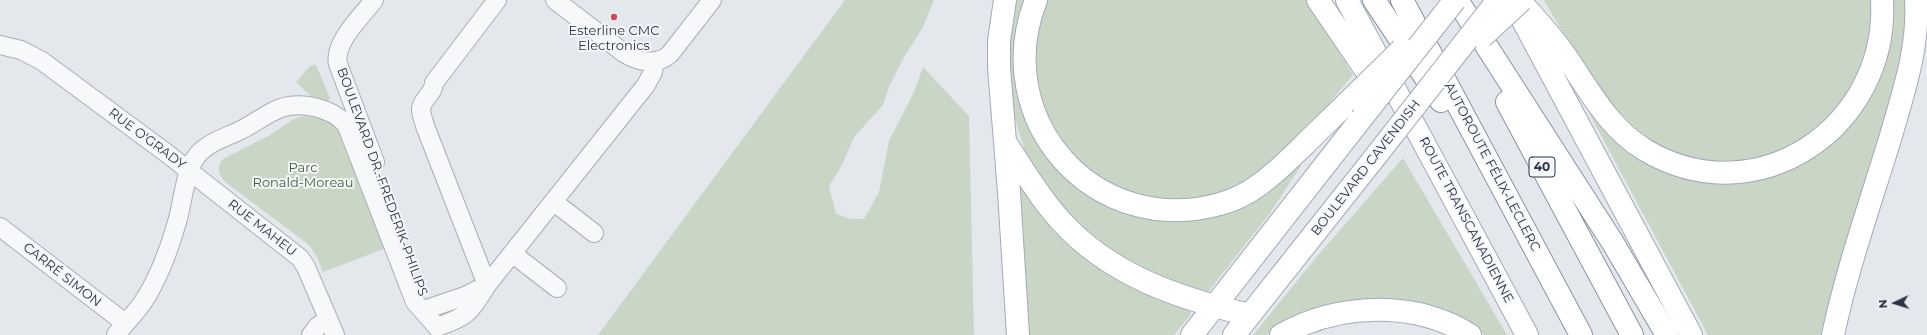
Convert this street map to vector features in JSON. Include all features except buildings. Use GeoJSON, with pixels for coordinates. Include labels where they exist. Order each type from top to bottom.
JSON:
{"type":"FeatureCollection","features":[{"type":"Feature","properties":{"kind":"main road"},"geometry":{"type":"LineString","coordinates":[[1004,0],[998,56],[1018,335]]}},
{"type":"Feature","properties":{"kind":"main road"},"geometry":{"type":"LineString","coordinates":[[1036,0],[1027,25],[1025,60],[1028,95],[1041,129],[1063,161],[1094,186],[1126,202],[1144,207],[1181,210],[1214,205],[1234,199],[1270,177],[1452,0]]}},
{"type":"Feature","properties":{"kind":"main road"},"geometry":{"type":"LineString","coordinates":[[1318,0],[1452,195]]}},
{"type":"Feature","properties":{"kind":"main road","name":"ROUTE TRANSCANADIENNE"},"geometry":{"type":"LineString","coordinates":[[1347,0],[1527,335]]}},
{"type":"Feature","properties":{"kind":"main road"},"geometry":{"type":"LineString","coordinates":[[1374,0],[1523,226]]}},
{"type":"Feature","properties":{"kind":"main road","name":"AUTOROUTE FÉLIX-LECLERC"},"geometry":{"type":"LineString","coordinates":[[1402,0],[1581,335]]}},
{"type":"Feature","properties":{"kind":"main road","name":"40"},"geometry":{"type":"LineString","coordinates":[[1452,0],[1632,335]]}},
{"type":"Feature","properties":{"kind":"main road"},"geometry":{"type":"LineString","coordinates":[[1192,335],[1456,0],[1613,243],[1667,335]]}},
{"type":"Feature","properties":{"kind":"main road","name":"BOULEVARD CAVENDISH"},"geometry":{"type":"LineString","coordinates":[[1234,335],[1498,0]]}},
{"type":"Feature","properties":{"kind":"main road"},"geometry":{"type":"LineString","coordinates":[[1512,0],[1691,335]]}},
{"type":"Feature","properties":{"kind":"main road"},"geometry":{"type":"LineString","coordinates":[[1429,88],[1521,0],[1562,51],[1598,106],[1609,120],[1632,140],[1659,157],[1704,170],[1728,172],[1766,167],[1785,161],[1821,139],[1836,126],[1862,92],[1873,68],[1881,38],[1882,0]]}},
{"type":"Feature","properties":{"kind":"main road"},"geometry":{"type":"LineString","coordinates":[[1833,335],[1848,277],[1911,68],[1916,28],[1916,0]]}},
{"type":"Feature","properties":{"kind":"main road"},"geometry":{"type":"LineString","coordinates":[[1005,142],[1059,219],[1093,251],[1106,261],[1127,273],[1192,300],[1214,307],[1250,315]]}},
{"type":"Feature","properties":{"kind":"main road"},"geometry":{"type":"LineString","coordinates":[[1281,335],[1323,317],[1362,310],[1402,311],[1431,318],[1454,326],[1470,335]]}},
{"type":"Feature","properties":{"kind":"street","name":"BOULEVARD DR.-FREDERIK-PHILIPS"},"geometry":{"type":"LineString","coordinates":[[374,0],[340,45],[337,59],[438,331]]}},
{"type":"Feature","properties":{"kind":"street"},"geometry":{"type":"LineString","coordinates":[[487,285],[425,126],[421,110],[425,100],[434,89],[434,83],[497,0]]}},
{"type":"Feature","properties":{"kind":"street"},"geometry":{"type":"LineString","coordinates":[[555,0],[628,56],[641,61],[666,59],[712,0]]}},
{"type":"Feature","properties":{"kind":"street","name":"RUE O'GRADY"},"geometry":{"type":"LineString","coordinates":[[0,45],[21,50],[42,61],[190,171],[194,160],[209,145],[281,108],[295,106],[314,107],[339,118],[348,128],[359,156]]}},
{"type":"Feature","properties":{"kind":"street"},"geometry":{"type":"LineString","coordinates":[[438,331],[467,314],[487,285],[646,85],[653,72],[654,61]]}},
{"type":"Feature","properties":{"kind":"street","name":"BOULEVARD DR.-FREDERIK-PHILIPS"},"geometry":{"type":"LineString","coordinates":[[359,156],[415,302],[438,331]]}},
{"type":"Feature","properties":{"kind":"street"},"geometry":{"type":"LineString","coordinates":[[120,329],[142,303],[157,279],[178,221],[190,171]]}},
{"type":"Feature","properties":{"kind":"street","name":"RUE MAHEU"},"geometry":{"type":"LineString","coordinates":[[190,171],[304,262],[332,327],[318,326],[311,335]]}},
{"type":"Feature","properties":{"kind":"street"},"geometry":{"type":"LineString","coordinates":[[554,202],[594,233]]}},
{"type":"Feature","properties":{"kind":"street","name":"CARRÉ SIMON"},"geometry":{"type":"LineString","coordinates":[[0,227],[120,329]]}},
{"type":"Feature","properties":{"kind":"street"},"geometry":{"type":"LineString","coordinates":[[513,254],[557,288]]}},
{"type":"Feature","properties":{"kind":"street"},"geometry":{"type":"LineString","coordinates":[[430,308],[465,296],[487,285]]}},
{"type":"Feature","properties":{"kind":"green space"},"geometry":{"type":"Polygon","coordinates":[[[845,0],[934,0],[923,27],[904,57],[889,87],[883,105],[854,137],[842,165],[829,186],[836,214],[851,219],[864,219],[879,192],[889,141],[914,92],[923,67],[969,116],[974,335],[598,335],[845,0]]]}},
{"type":"Feature","properties":{"kind":"green space"},"geometry":{"type":"Polygon","coordinates":[[[1012,0],[1029,0],[1044,149],[1170,217],[1298,163],[1301,166],[1270,213],[1204,297],[1129,265],[1068,217],[1027,157],[1012,110],[1008,26],[1012,0]]]}},
{"type":"Feature","properties":{"kind":"green space"},"geometry":{"type":"Polygon","coordinates":[[[1048,0],[1308,0],[1353,75],[1294,143],[1260,172],[1241,184],[1221,193],[1203,198],[1174,200],[1146,196],[1115,185],[1088,169],[1067,147],[1050,122],[1040,93],[1036,63],[1039,31],[1048,0]]]}},
{"type":"Feature","properties":{"kind":"green space"},"geometry":{"type":"Polygon","coordinates":[[[1544,0],[1872,0],[1870,42],[1867,54],[1845,101],[1826,121],[1809,135],[1791,146],[1766,157],[1723,161],[1709,160],[1683,155],[1658,145],[1631,126],[1616,111],[1589,75],[1544,0]]]}},
{"type":"Feature","properties":{"kind":"green space"},"geometry":{"type":"Polygon","coordinates":[[[1889,0],[1908,0],[1907,40],[1825,335],[1708,335],[1589,113],[1593,111],[1681,172],[1830,143],[1889,0]]]}},
{"type":"Feature","properties":{"kind":"green space"},"geometry":{"type":"Polygon","coordinates":[[[316,65],[330,98],[327,104],[315,100],[296,82],[310,66],[316,65]]]}},
{"type":"Feature","properties":{"kind":"green space","name":"Parc Ronald-Moreau"},"geometry":{"type":"Polygon","coordinates":[[[303,116],[321,118],[339,128],[386,248],[323,272],[317,257],[309,245],[224,181],[220,176],[219,170],[223,159],[270,135],[294,119],[303,116]]]}},
{"type":"Feature","properties":{"kind":"green space"},"geometry":{"type":"Polygon","coordinates":[[[1403,158],[1507,335],[1484,335],[1449,317],[1282,326],[1266,335],[1253,335],[1319,254],[1403,158]]]}},
{"type":"Feature","properties":{"kind":"green space"},"geometry":{"type":"Polygon","coordinates":[[[1016,184],[1022,184],[1102,269],[1134,287],[1190,311],[1191,314],[1174,335],[1025,335],[1016,184]]]}},
{"type":"Feature","properties":{"kind":"place","name":"Esterline CMC Electronics"},"geometry":{"type":"Point","coordinates":[614,17]}}]}
